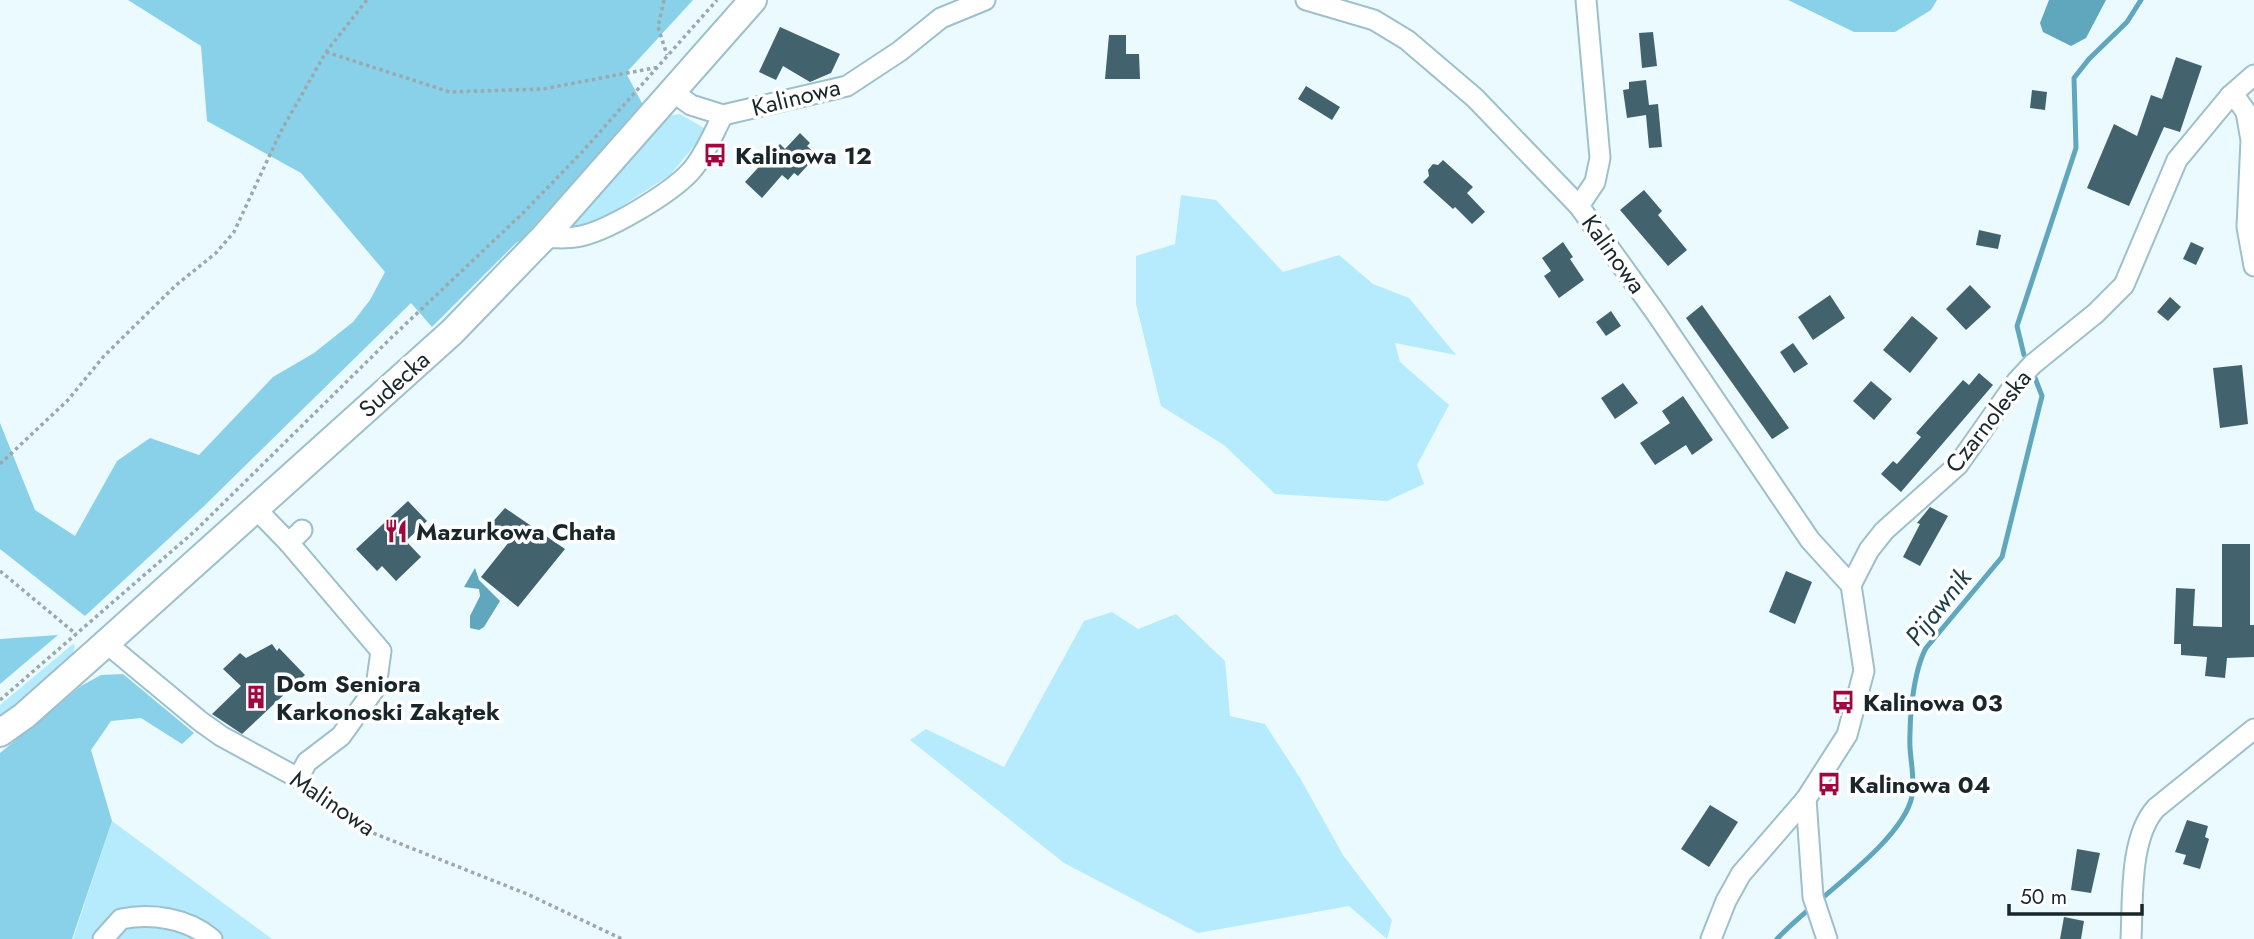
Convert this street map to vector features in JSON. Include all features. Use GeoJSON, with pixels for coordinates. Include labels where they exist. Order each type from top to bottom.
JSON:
{"type":"FeatureCollection","features":[{"type":"Feature","properties":{"kind":"main road","name":"Sudecka"},"geometry":{"type":"LineString","coordinates":[[0,733],[24,716],[452,332],[543,237],[753,0]]}},
{"type":"Feature","properties":{"kind":"street","name":"Kalinowa"},"geometry":{"type":"LineString","coordinates":[[673,92],[691,105],[723,115],[846,86],[900,51],[941,18],[985,0]]}},
{"type":"Feature","properties":{"kind":"street","name":"Kalinowa"},"geometry":{"type":"LineString","coordinates":[[1306,0],[1374,20],[1407,40],[1475,98],[1579,206],[1664,324],[1810,540],[1852,584]]}},
{"type":"Feature","properties":{"kind":"street"},"geometry":{"type":"LineString","coordinates":[[1579,206],[1595,182],[1600,158],[1586,0]]}},
{"type":"Feature","properties":{"kind":"street","name":"Czarnoleska"},"geometry":{"type":"LineString","coordinates":[[1852,584],[1869,550],[1884,531],[1958,465],[2017,381],[2040,358],[2096,313],[2124,285],[2177,160],[2230,96],[2254,75]]}},
{"type":"Feature","properties":{"kind":"street"},"geometry":{"type":"LineString","coordinates":[[2230,96],[2239,102],[2246,112],[2251,141],[2247,227],[2254,266]]}},
{"type":"Feature","properties":{"kind":"street"},"geometry":{"type":"LineString","coordinates":[[543,237],[576,237],[594,232],[640,208],[674,186],[691,170],[723,115]]}},
{"type":"Feature","properties":{"kind":"street"},"geometry":{"type":"LineString","coordinates":[[256,509],[295,536],[381,651],[376,687],[341,736],[307,762],[298,778]]}},
{"type":"Feature","properties":{"kind":"street"},"geometry":{"type":"LineString","coordinates":[[1711,939],[1726,901],[1741,874],[1806,799],[1847,735],[1864,671],[1852,584]]}},
{"type":"Feature","properties":{"kind":"street","name":"Malinowa"},"geometry":{"type":"LineString","coordinates":[[106,643],[164,683],[221,736],[298,778]]}},
{"type":"Feature","properties":{"kind":"street"},"geometry":{"type":"LineString","coordinates":[[2131,939],[2139,837],[2147,818],[2254,729]]}},
{"type":"Feature","properties":{"kind":"street"},"geometry":{"type":"LineString","coordinates":[[1806,799],[1813,897],[1827,939]]}},
{"type":"Feature","properties":{"kind":"street"},"geometry":{"type":"LineString","coordinates":[[103,939],[121,919],[144,915],[199,929],[212,939]]}},
{"type":"Feature","properties":{"kind":"path"},"geometry":{"type":"LineString","coordinates":[[0,464],[68,400],[104,356],[139,321],[175,286],[216,253],[234,232],[280,133],[326,52],[367,0]]}},
{"type":"Feature","properties":{"kind":"path"},"geometry":{"type":"LineString","coordinates":[[664,0],[658,27],[668,57]]}},
{"type":"Feature","properties":{"kind":"path"},"geometry":{"type":"LineString","coordinates":[[0,700],[195,531],[392,337],[524,212],[659,67],[717,0]]}},
{"type":"Feature","properties":{"kind":"path"},"geometry":{"type":"LineString","coordinates":[[326,52],[450,92],[543,89],[659,67]]}},
{"type":"Feature","properties":{"kind":"path"},"geometry":{"type":"LineString","coordinates":[[0,571],[77,634]]}},
{"type":"Feature","properties":{"kind":"path","name":"Malinowa"},"geometry":{"type":"LineString","coordinates":[[298,778],[373,833],[527,894],[622,939]]}},
{"type":"Feature","properties":{"kind":"shaded area"},"geometry":{"type":"Polygon","coordinates":[[[128,0],[693,0],[626,73],[643,105],[521,240],[432,327],[411,303],[204,506],[85,616],[0,549],[0,423],[35,510],[75,536],[117,461],[150,438],[199,455],[273,377],[314,353],[353,322],[370,300],[385,272],[301,173],[207,121],[201,46],[128,0]]]}},
{"type":"Feature","properties":{"kind":"shaded area"},"geometry":{"type":"Polygon","coordinates":[[[1788,0],[1937,0],[1931,10],[1895,32],[1854,32],[1788,0]]]}},
{"type":"Feature","properties":{"kind":"shaded area"},"geometry":{"type":"Polygon","coordinates":[[[2049,0],[2106,0],[2086,38],[2071,46],[2043,32],[2040,23],[2049,0]]]}},
{"type":"Feature","properties":{"kind":"shaded area"},"geometry":{"type":"Polygon","coordinates":[[[680,114],[704,128],[704,134],[670,175],[614,211],[574,232],[569,229],[568,224],[667,116],[680,114]]]}},
{"type":"Feature","properties":{"kind":"shaded area"},"geometry":{"type":"Polygon","coordinates":[[[1181,195],[1216,200],[1283,272],[1339,255],[1373,284],[1409,298],[1456,355],[1395,343],[1400,362],[1449,405],[1417,465],[1424,484],[1387,501],[1275,494],[1224,445],[1161,406],[1136,304],[1136,256],[1175,244],[1181,195]]]}},
{"type":"Feature","properties":{"kind":"shaded area"},"geometry":{"type":"Polygon","coordinates":[[[475,568],[479,580],[500,601],[484,627],[479,630],[470,628],[470,616],[480,596],[479,589],[464,587],[475,568]]]}},
{"type":"Feature","properties":{"kind":"shaded area"},"geometry":{"type":"Polygon","coordinates":[[[1112,612],[1138,629],[1176,614],[1225,661],[1230,716],[1265,724],[1300,778],[1343,855],[1392,920],[1387,939],[1349,906],[1198,933],[1064,863],[910,740],[926,729],[1004,767],[1084,621],[1112,612]]]}},
{"type":"Feature","properties":{"kind":"shaded area"},"geometry":{"type":"Polygon","coordinates":[[[58,635],[0,684],[0,639],[58,635]]]}},
{"type":"Feature","properties":{"kind":"shaded area"},"geometry":{"type":"Polygon","coordinates":[[[73,644],[75,646],[72,657],[0,720],[0,705],[73,644]]]}},
{"type":"Feature","properties":{"kind":"shaded area"},"geometry":{"type":"Polygon","coordinates":[[[123,674],[194,733],[182,744],[141,718],[111,721],[91,750],[112,821],[72,939],[0,939],[0,753],[81,686],[101,675],[123,674]]]}},
{"type":"Feature","properties":{"kind":"shaded area"},"geometry":{"type":"Polygon","coordinates":[[[112,821],[272,939],[73,939],[112,821]]]}},
{"type":"Feature","properties":{"kind":"building"},"geometry":{"type":"Polygon","coordinates":[[[780,27],[840,54],[831,73],[810,82],[783,66],[776,80],[759,72],[780,27]]]}},
{"type":"Feature","properties":{"kind":"building"},"geometry":{"type":"Polygon","coordinates":[[[1653,32],[1657,66],[1642,68],[1639,33],[1653,32]]]}},
{"type":"Feature","properties":{"kind":"building"},"geometry":{"type":"Polygon","coordinates":[[[1109,35],[1126,35],[1126,54],[1139,54],[1140,79],[1105,79],[1109,35]]]}},
{"type":"Feature","properties":{"kind":"building"},"geometry":{"type":"Polygon","coordinates":[[[2176,57],[2202,66],[2180,132],[2164,127],[2129,206],[2087,188],[2114,124],[2137,136],[2151,95],[2162,99],[2176,57]]]}},
{"type":"Feature","properties":{"kind":"building"},"geometry":{"type":"Polygon","coordinates":[[[1646,80],[1649,105],[1658,104],[1662,147],[1649,148],[1646,115],[1627,118],[1623,90],[1629,89],[1629,82],[1646,80]]]}},
{"type":"Feature","properties":{"kind":"building"},"geometry":{"type":"Polygon","coordinates":[[[1306,86],[1340,107],[1332,120],[1298,99],[1306,86]]]}},
{"type":"Feature","properties":{"kind":"building"},"geometry":{"type":"Polygon","coordinates":[[[2032,90],[2047,92],[2045,110],[2030,108],[2032,90]]]}},
{"type":"Feature","properties":{"kind":"building"},"geometry":{"type":"Polygon","coordinates":[[[800,133],[810,143],[807,146],[817,155],[798,176],[794,173],[788,180],[782,175],[762,198],[745,182],[780,144],[785,149],[800,133]]]}},
{"type":"Feature","properties":{"kind":"building"},"geometry":{"type":"Polygon","coordinates":[[[1443,160],[1473,187],[1467,193],[1485,212],[1472,224],[1423,182],[1429,176],[1428,170],[1433,164],[1438,165],[1443,160]]]}},
{"type":"Feature","properties":{"kind":"building"},"geometry":{"type":"Polygon","coordinates":[[[1644,190],[1662,211],[1658,215],[1687,250],[1668,266],[1620,210],[1644,190]]]}},
{"type":"Feature","properties":{"kind":"building"},"geometry":{"type":"Polygon","coordinates":[[[1979,230],[2001,235],[1998,249],[1976,245],[1979,230]]]}},
{"type":"Feature","properties":{"kind":"building"},"geometry":{"type":"Polygon","coordinates":[[[1563,242],[1584,280],[1559,298],[1544,276],[1551,271],[1542,258],[1563,242]]]}},
{"type":"Feature","properties":{"kind":"building"},"geometry":{"type":"Polygon","coordinates":[[[2191,242],[2204,248],[2196,265],[2183,259],[2191,242]]]}},
{"type":"Feature","properties":{"kind":"building"},"geometry":{"type":"Polygon","coordinates":[[[1970,285],[1991,307],[1966,330],[1946,309],[1970,285]]]}},
{"type":"Feature","properties":{"kind":"building"},"geometry":{"type":"Polygon","coordinates":[[[1830,295],[1845,318],[1813,340],[1798,317],[1830,295]]]}},
{"type":"Feature","properties":{"kind":"building"},"geometry":{"type":"Polygon","coordinates":[[[2170,297],[2181,307],[2168,321],[2157,312],[2170,297]]]}},
{"type":"Feature","properties":{"kind":"building"},"geometry":{"type":"Polygon","coordinates":[[[1702,305],[1789,428],[1774,438],[1772,439],[1686,318],[1702,305]]]}},
{"type":"Feature","properties":{"kind":"building"},"geometry":{"type":"Polygon","coordinates":[[[1611,311],[1621,326],[1606,336],[1596,322],[1611,311]]]}},
{"type":"Feature","properties":{"kind":"building"},"geometry":{"type":"Polygon","coordinates":[[[1912,316],[1938,338],[1910,373],[1883,350],[1912,316]]]}},
{"type":"Feature","properties":{"kind":"building"},"geometry":{"type":"Polygon","coordinates":[[[1793,343],[1808,364],[1794,373],[1780,352],[1793,343]]]}},
{"type":"Feature","properties":{"kind":"building"},"geometry":{"type":"Polygon","coordinates":[[[2242,365],[2248,424],[2220,428],[2213,368],[2242,365]]]}},
{"type":"Feature","properties":{"kind":"building"},"geometry":{"type":"Polygon","coordinates":[[[1979,373],[1993,385],[1901,492],[1881,474],[1893,461],[1897,464],[1921,437],[1916,433],[1963,380],[1969,385],[1979,373]]]}},
{"type":"Feature","properties":{"kind":"building"},"geometry":{"type":"Polygon","coordinates":[[[1871,381],[1892,399],[1874,420],[1853,401],[1871,381]]]}},
{"type":"Feature","properties":{"kind":"building"},"geometry":{"type":"Polygon","coordinates":[[[1623,383],[1638,403],[1615,419],[1601,398],[1623,383]]]}},
{"type":"Feature","properties":{"kind":"building"},"geometry":{"type":"Polygon","coordinates":[[[1683,396],[1713,440],[1692,455],[1686,445],[1655,465],[1640,443],[1670,423],[1662,411],[1683,396]]]}},
{"type":"Feature","properties":{"kind":"building","name":"Mazurkowa Chata"},"geometry":{"type":"Polygon","coordinates":[[[408,501],[427,521],[406,541],[421,557],[396,581],[382,566],[377,571],[356,549],[408,501]]]}},
{"type":"Feature","properties":{"kind":"building"},"geometry":{"type":"Polygon","coordinates":[[[1930,507],[1948,516],[1920,566],[1903,557],[1920,524],[1917,523],[1930,507]]]}},
{"type":"Feature","properties":{"kind":"building"},"geometry":{"type":"Polygon","coordinates":[[[505,508],[565,549],[518,607],[481,577],[509,542],[489,526],[505,508]]]}},
{"type":"Feature","properties":{"kind":"building"},"geometry":{"type":"Polygon","coordinates":[[[2222,544],[2250,544],[2250,625],[2254,625],[2254,657],[2227,658],[2225,678],[2205,676],[2207,657],[2181,655],[2181,644],[2174,644],[2176,588],[2195,589],[2193,626],[2222,627],[2222,544]]]}},
{"type":"Feature","properties":{"kind":"building"},"geometry":{"type":"Polygon","coordinates":[[[1786,571],[1812,582],[1795,624],[1769,612],[1786,571]]]}},
{"type":"Feature","properties":{"kind":"building","name":"Dom Seniora Karkonoski Zakątek"},"geometry":{"type":"Polygon","coordinates":[[[272,644],[305,675],[242,734],[212,714],[241,686],[223,669],[240,653],[246,658],[272,644]]]}},
{"type":"Feature","properties":{"kind":"building"},"geometry":{"type":"Polygon","coordinates":[[[1710,805],[1738,822],[1709,867],[1681,849],[1710,805]]]}},
{"type":"Feature","properties":{"kind":"building"},"geometry":{"type":"Polygon","coordinates":[[[2187,820],[2208,826],[2205,837],[2209,839],[2200,869],[2183,864],[2186,855],[2175,852],[2187,820]]]}},
{"type":"Feature","properties":{"kind":"building"},"geometry":{"type":"Polygon","coordinates":[[[2077,849],[2100,853],[2091,893],[2071,890],[2077,849]]]}},
{"type":"Feature","properties":{"kind":"building"},"geometry":{"type":"Polygon","coordinates":[[[2064,917],[2084,921],[2081,939],[2060,939],[2064,917]]]}},
{"type":"Feature","properties":{"kind":"waterway","name":"Pijawnik"},"geometry":{"type":"LineString","coordinates":[[2024,355],[2017,326],[2076,148],[2074,78],[2089,59],[2127,22],[2141,0]]}},
{"type":"Feature","properties":{"kind":"waterway","name":"Pijawnik"},"geometry":{"type":"LineString","coordinates":[[1777,939],[1874,852],[1905,814],[1913,791],[1910,724],[1918,670],[1926,648],[2002,557],[2042,396],[2035,378]]}},
{"type":"Feature","properties":{"kind":"place","name":"Kalinowa 12"},"geometry":{"type":"Point","coordinates":[715,155]}},
{"type":"Feature","properties":{"kind":"place","name":"Mazurkowa Chata"},"geometry":{"type":"Point","coordinates":[396,531]}},
{"type":"Feature","properties":{"kind":"place","name":"Dom Seniora Karkonoski Zakątek"},"geometry":{"type":"Point","coordinates":[256,697]}},
{"type":"Feature","properties":{"kind":"place","name":"Kalinowa 03"},"geometry":{"type":"Point","coordinates":[1843,702]}},
{"type":"Feature","properties":{"kind":"place","name":"Kalinowa 04"},"geometry":{"type":"Point","coordinates":[1829,784]}}]}
